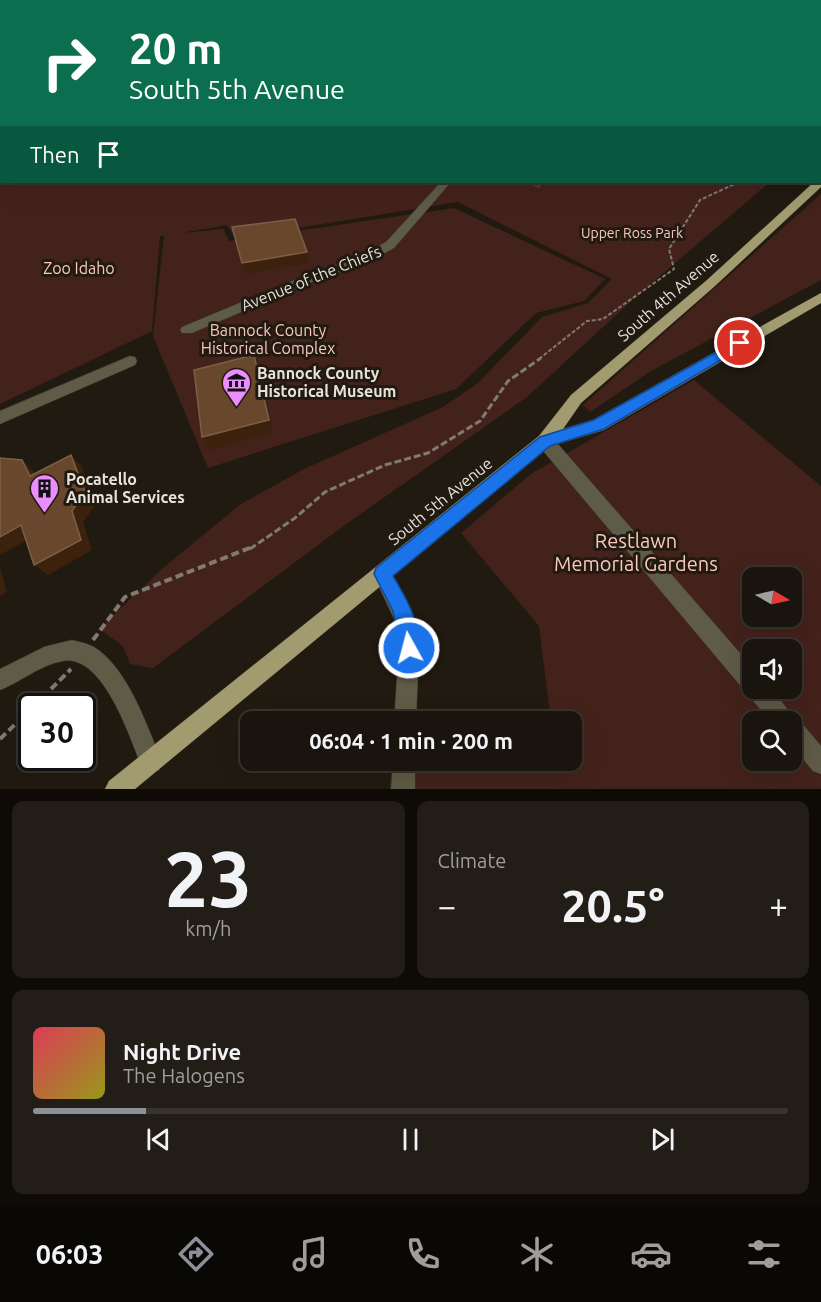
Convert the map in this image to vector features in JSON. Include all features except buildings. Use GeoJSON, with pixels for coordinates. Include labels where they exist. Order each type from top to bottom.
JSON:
{"type":"FeatureCollection","features":[{"type":"Feature","properties":{"kind":"main road","name":"South 4th Avenue"},"geometry":{"type":"LineString","coordinates":[[545,441],[576,399],[711,283],[818,183]]}},
{"type":"Feature","properties":{"kind":"main road","name":"South 5th Avenue"},"geometry":{"type":"LineString","coordinates":[[117,789],[545,441],[598,425],[821,297]]}},
{"type":"Feature","properties":{"kind":"street","name":"Avenue of the Chiefs"},"geometry":{"type":"LineString","coordinates":[[187,330],[308,279],[362,260],[390,245],[445,183]]}},
{"type":"Feature","properties":{"kind":"street"},"geometry":{"type":"LineString","coordinates":[[0,418],[130,361]]}},
{"type":"Feature","properties":{"kind":"street"},"geometry":{"type":"LineString","coordinates":[[545,441],[742,671]]}},
{"type":"Feature","properties":{"kind":"street"},"geometry":{"type":"LineString","coordinates":[[382,574],[406,622],[409,648],[406,711]]}},
{"type":"Feature","properties":{"kind":"street"},"geometry":{"type":"LineString","coordinates":[[0,680],[52,654],[72,650],[85,652],[95,658],[116,685],[151,762]]}},
{"type":"Feature","properties":{"kind":"street"},"geometry":{"type":"LineString","coordinates":[[766,699],[776,711]]}},
{"type":"Feature","properties":{"kind":"street"},"geometry":{"type":"LineString","coordinates":[[802,741],[821,763]]}},
{"type":"Feature","properties":{"kind":"street"},"geometry":{"type":"LineString","coordinates":[[403,789],[404,771]]}},
{"type":"Feature","properties":{"kind":"path"},"geometry":{"type":"LineString","coordinates":[[45,693],[85,652],[99,629],[125,597],[247,551],[295,518],[325,492],[385,465],[428,453],[480,421],[508,381],[544,356],[587,321],[603,319],[674,269],[669,249],[700,200],[737,183]]}},
{"type":"Feature","properties":{"kind":"path"},"geometry":{"type":"LineString","coordinates":[[0,739],[18,721]]}},
{"type":"Feature","properties":{"kind":"green space"},"geometry":{"type":"Polygon","coordinates":[[[0,183],[769,183],[640,293],[527,397],[345,525],[153,668],[130,664],[123,646],[99,629],[163,568],[241,504],[302,470],[443,407],[478,383],[542,317],[588,303],[612,279],[458,202],[235,238],[227,225],[181,233],[223,229],[229,241],[454,208],[605,279],[584,301],[536,313],[456,389],[208,468],[153,336],[164,236],[160,236],[152,331],[0,404],[0,183]]]}},
{"type":"Feature","properties":{"kind":"green space"},"geometry":{"type":"Polygon","coordinates":[[[821,194],[821,280],[651,371],[590,412],[583,405],[821,194]]]}},
{"type":"Feature","properties":{"kind":"green space","name":"Restlawn Memorial Gardens"},"geometry":{"type":"Polygon","coordinates":[[[694,380],[821,486],[821,789],[403,789],[403,771],[582,771],[582,711],[550,711],[539,626],[461,533],[531,474],[694,380]]]}},
{"type":"Feature","properties":{"kind":"place","name":"Bannock County Historical Museum"},"geometry":{"type":"Point","coordinates":[236,408]}},
{"type":"Feature","properties":{"kind":"place","name":"Pocatello Animal Services"},"geometry":{"type":"Point","coordinates":[45,514]}},
{"type":"Feature","properties":{"kind":"route"},"geometry":{"type":"LineString","coordinates":[[409,648],[406,622],[382,574],[545,441],[598,425],[740,343]]}},
{"type":"Feature","properties":{"kind":"park label","name":"Upper Ross Park"},"geometry":{"type":"Point","coordinates":[632,233]}},
{"type":"Feature","properties":{"kind":"park label","name":"Zoo Idaho"},"geometry":{"type":"Point","coordinates":[79,268]}},
{"type":"Feature","properties":{"kind":"park label","name":"Bannock County Historical Complex"},"geometry":{"type":"Point","coordinates":[268,339]}}]}
